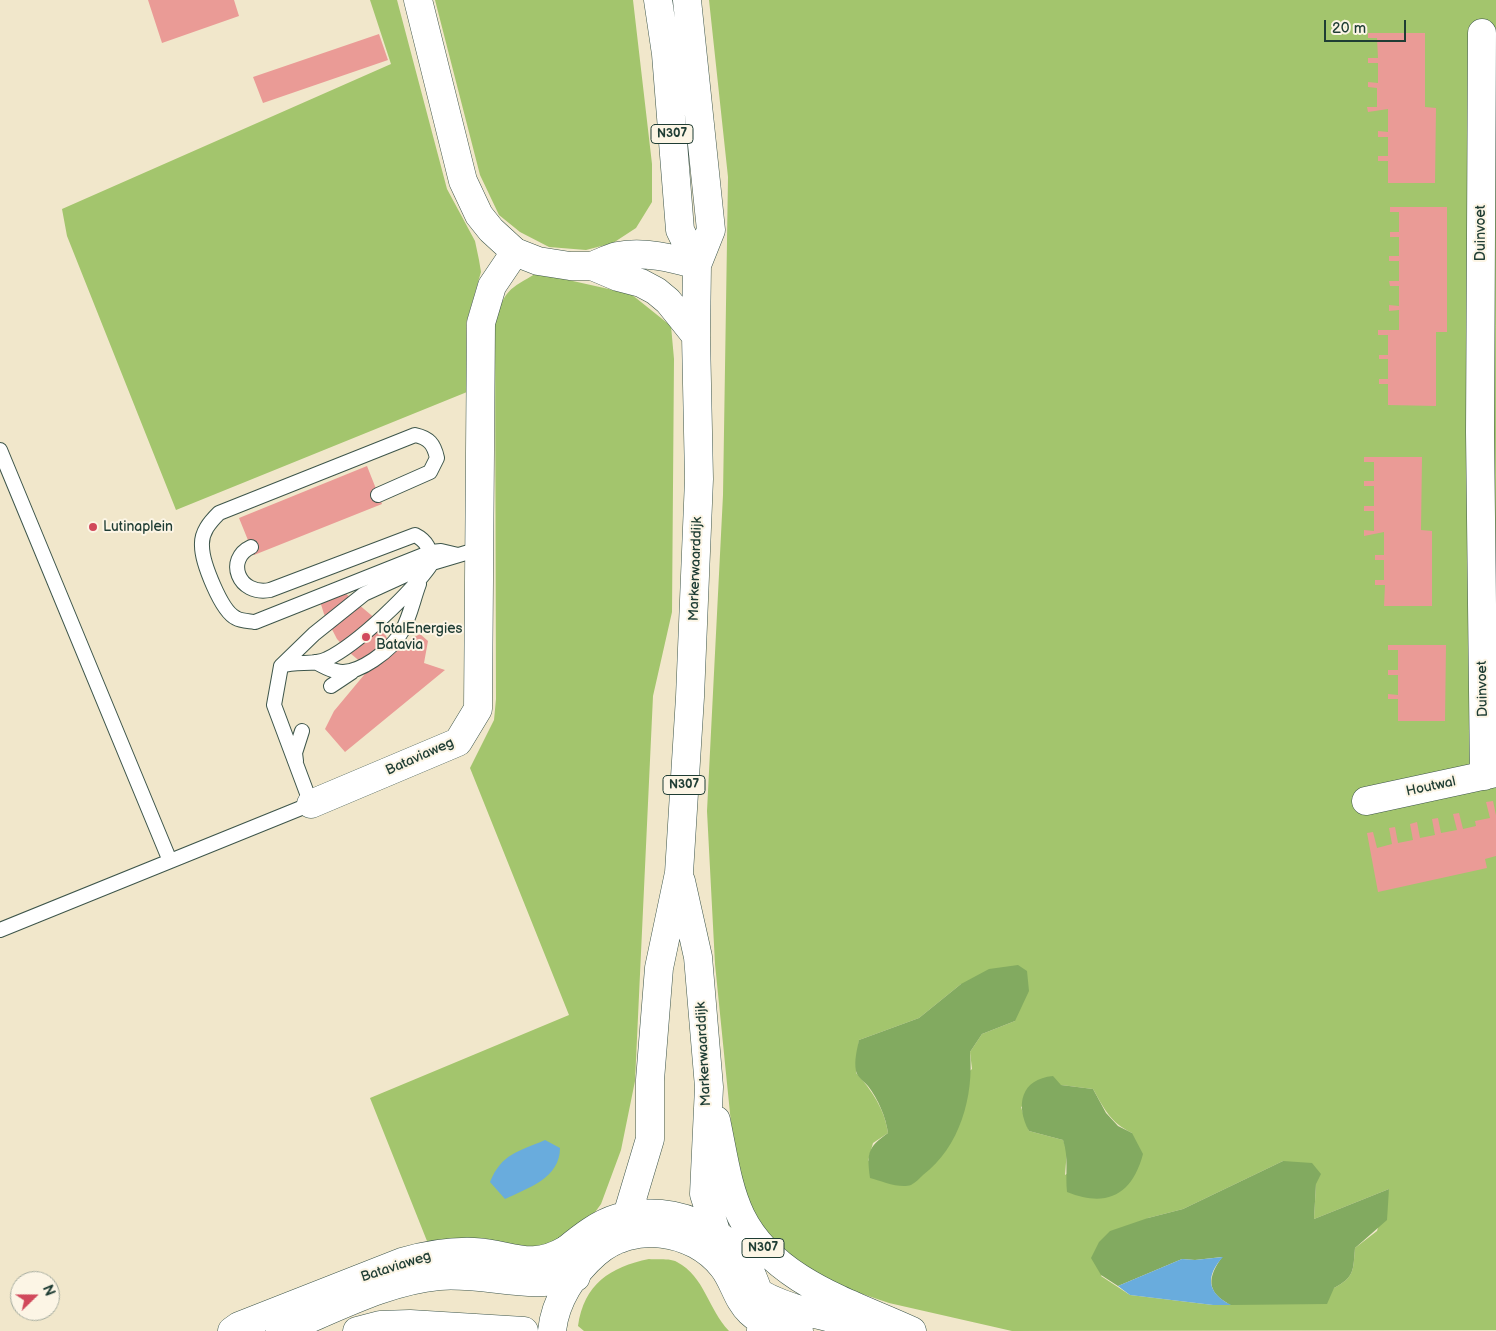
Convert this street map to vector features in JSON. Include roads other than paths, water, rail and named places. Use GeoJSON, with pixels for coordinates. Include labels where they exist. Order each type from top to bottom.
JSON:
{"type":"FeatureCollection","features":[{"type":"Feature","properties":{"kind":"main road"},"geometry":{"type":"LineString","coordinates":[[418,0],[463,181],[479,215],[491,230],[515,252],[538,261],[570,266],[592,266],[618,256],[644,255],[664,256],[697,264]]}},
{"type":"Feature","properties":{"kind":"main road","name":"Markerwaarddijk"},"geometry":{"type":"LineString","coordinates":[[658,0],[666,64],[680,230],[697,264]]}},
{"type":"Feature","properties":{"kind":"main road","name":"Markerwaarddijk"},"geometry":{"type":"LineString","coordinates":[[618,1226],[650,1080],[659,968],[679,873],[690,697],[700,479],[696,336],[697,264],[711,230],[687,0]]}},
{"type":"Feature","properties":{"kind":"main road","name":"Duinvoet"},"geometry":{"type":"LineString","coordinates":[[1482,33],[1488,432],[1490,775]]}},
{"type":"Feature","properties":{"kind":"main road","name":"Bataviaweg"},"geometry":{"type":"LineString","coordinates":[[311,804],[458,742],[478,709],[469,552],[481,323],[492,286],[515,252]]}},
{"type":"Feature","properties":{"kind":"main road"},"geometry":{"type":"LineString","coordinates":[[592,266],[618,277],[641,283],[656,291],[696,336]]}},
{"type":"Feature","properties":{"kind":"main road","name":"Houtwal"},"geometry":{"type":"LineString","coordinates":[[1366,801],[1490,775]]}},
{"type":"Feature","properties":{"kind":"main road","name":"Markerwaarddijk"},"geometry":{"type":"LineString","coordinates":[[679,873],[698,958],[709,1087],[704,1194],[718,1235]]}},
{"type":"Feature","properties":{"kind":"main road","name":"N307"},"geometry":{"type":"LineString","coordinates":[[709,1087],[735,1200],[746,1224],[760,1245],[772,1258],[800,1278],[912,1331]]}},
{"type":"Feature","properties":{"kind":"main road","name":"N307"},"geometry":{"type":"LineString","coordinates":[[552,1331],[557,1306],[576,1277],[618,1226],[668,1215],[694,1222],[718,1235],[729,1244],[748,1266],[759,1293],[761,1326]]}},
{"type":"Feature","properties":{"kind":"main road","name":"Bataviaweg"},"geometry":{"type":"LineString","coordinates":[[232,1331],[257,1319],[421,1256],[439,1253],[475,1252],[539,1262],[553,1258],[566,1250],[591,1230],[618,1226]]}},
{"type":"Feature","properties":{"kind":"main road","name":"N307"},"geometry":{"type":"LineString","coordinates":[[618,1226],[634,1235],[662,1233],[676,1236],[702,1248],[723,1267],[743,1304],[761,1326]]}},
{"type":"Feature","properties":{"kind":"main road","name":"Bataviaweg"},"geometry":{"type":"LineString","coordinates":[[280,1331],[393,1285],[423,1279],[456,1275],[548,1283],[576,1277]]}},
{"type":"Feature","properties":{"kind":"main road"},"geometry":{"type":"LineString","coordinates":[[759,1293],[771,1300],[840,1320],[896,1331]]}},
{"type":"Feature","properties":{"kind":"main road"},"geometry":{"type":"LineString","coordinates":[[358,1331],[380,1325],[524,1331]]}},
{"type":"Feature","properties":{"kind":"main road","name":"N307"},"geometry":{"type":"LineString","coordinates":[[761,1326],[799,1331]]}},
{"type":"Feature","properties":{"kind":"lane"},"geometry":{"type":"LineString","coordinates":[[378,495],[430,472],[437,458],[431,442],[415,435],[220,513],[206,526],[201,545],[205,563],[224,607],[236,618],[255,622],[432,558],[469,552]]}},
{"type":"Feature","properties":{"kind":"lane"},"geometry":{"type":"LineString","coordinates":[[0,450],[170,861]]}},
{"type":"Feature","properties":{"kind":"lane"},"geometry":{"type":"LineString","coordinates":[[251,547],[243,550],[238,558],[237,567],[241,579],[248,588],[259,592],[270,590],[415,534],[425,540],[432,558],[420,580],[409,614],[399,636],[365,666],[331,686]]}},
{"type":"Feature","properties":{"kind":"lane"},"geometry":{"type":"LineString","coordinates":[[311,804],[274,705],[281,666],[314,634],[359,597],[432,558]]}},
{"type":"Feature","properties":{"kind":"lane"},"geometry":{"type":"LineString","coordinates":[[281,666],[292,661],[315,662],[325,660],[343,649],[420,580]]}},
{"type":"Feature","properties":{"kind":"lane"},"geometry":{"type":"LineString","coordinates":[[315,662],[337,672],[352,672]]}},
{"type":"Feature","properties":{"kind":"lane"},"geometry":{"type":"LineString","coordinates":[[298,768],[295,753],[302,731]]}},
{"type":"Feature","properties":{"kind":"lane","name":"Bataviaweg"},"geometry":{"type":"LineString","coordinates":[[0,930],[311,804]]}},
{"type":"Feature","properties":{"kind":"water"},"geometry":{"type":"Polygon","coordinates":[[[545,1140],[560,1148],[559,1158],[555,1167],[541,1181],[505,1199],[490,1182],[495,1172],[512,1155],[545,1140]]]}},
{"type":"Feature","properties":{"kind":"water"},"geometry":{"type":"Polygon","coordinates":[[[1223,1257],[1213,1271],[1211,1284],[1217,1295],[1231,1305],[1213,1305],[1130,1295],[1118,1286],[1182,1259],[1195,1260],[1223,1257]]]}},
{"type":"Feature","properties":{"kind":"place","name":"Lutinaplein"},"geometry":{"type":"Point","coordinates":[93,527]}},
{"type":"Feature","properties":{"kind":"place","name":"TotalEnergies Batavia"},"geometry":{"type":"Point","coordinates":[366,637]}}]}
